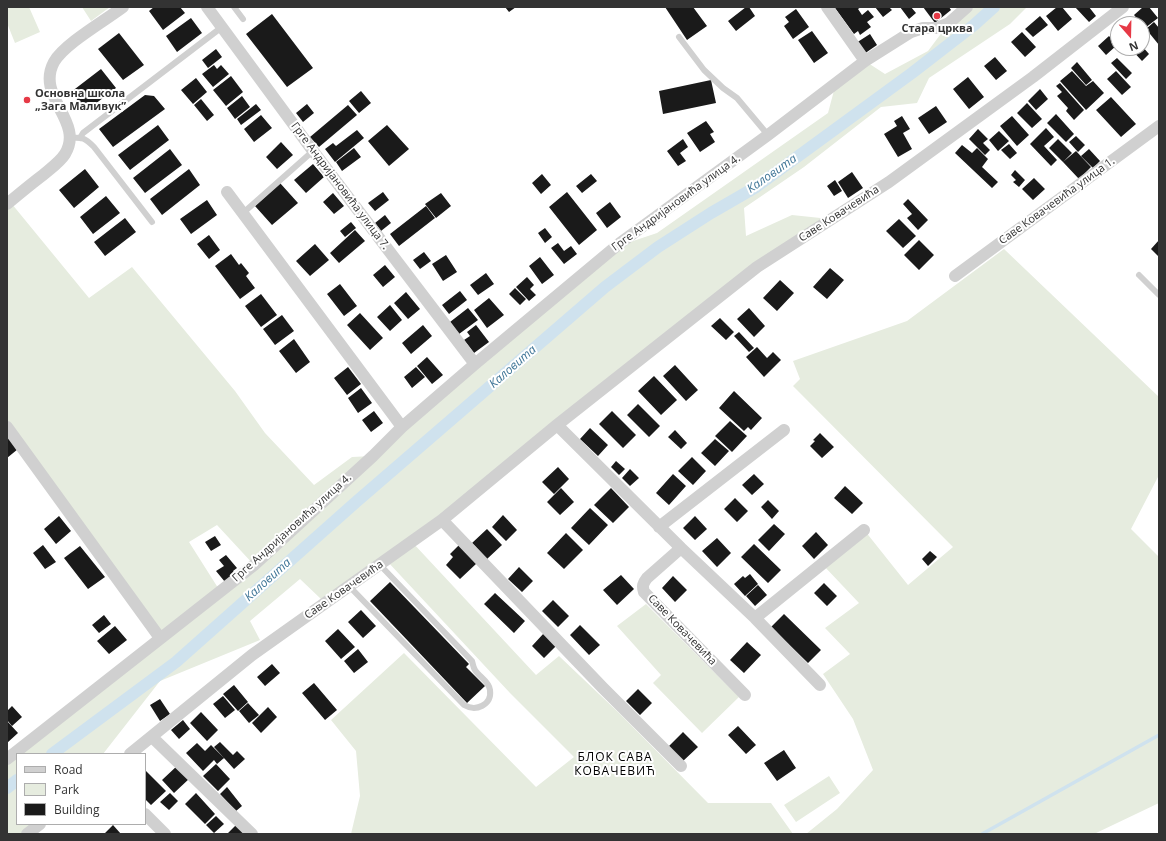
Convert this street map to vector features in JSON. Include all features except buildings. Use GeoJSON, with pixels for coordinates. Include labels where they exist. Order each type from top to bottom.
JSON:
{"type":"FeatureCollection","features":[{"type":"Feature","properties":{"kind":"street"},"geometry":{"type":"LineString","coordinates":[[7,204],[56,163],[75,138],[52,94],[49,84],[51,70],[57,57],[64,50],[124,7]]}},
{"type":"Feature","properties":{"kind":"street","name":"Грге Андријановића улица 7."},"geometry":{"type":"LineString","coordinates":[[207,7],[313,151],[475,364]]}},
{"type":"Feature","properties":{"kind":"street"},"geometry":{"type":"LineString","coordinates":[[827,7],[865,61]]}},
{"type":"Feature","properties":{"kind":"street","name":"Грге Андријановића улица 4."},"geometry":{"type":"LineString","coordinates":[[7,760],[254,565],[402,428],[475,364],[620,243],[768,135],[865,61],[911,32],[924,28],[937,28],[949,23],[968,7]]}},
{"type":"Feature","properties":{"kind":"street","name":"Саве Ковачевића"},"geometry":{"type":"LineString","coordinates":[[131,753],[252,655],[442,520],[557,425],[757,267],[889,182],[1033,77],[1123,7]]}},
{"type":"Feature","properties":{"kind":"street","name":"Саве Ковачевића улица 1."},"geometry":{"type":"LineString","coordinates":[[955,276],[1159,126]]}},
{"type":"Feature","properties":{"kind":"street"},"geometry":{"type":"LineString","coordinates":[[227,192],[402,428]]}},
{"type":"Feature","properties":{"kind":"street"},"geometry":{"type":"LineString","coordinates":[[557,425],[659,527],[755,618],[820,685]]}},
{"type":"Feature","properties":{"kind":"street"},"geometry":{"type":"LineString","coordinates":[[7,426],[160,638]]}},
{"type":"Feature","properties":{"kind":"street"},"geometry":{"type":"LineString","coordinates":[[659,527],[784,430]]}},
{"type":"Feature","properties":{"kind":"street"},"geometry":{"type":"LineString","coordinates":[[442,520],[603,688],[681,766]]}},
{"type":"Feature","properties":{"kind":"street"},"geometry":{"type":"LineString","coordinates":[[755,618],[864,530]]}},
{"type":"Feature","properties":{"kind":"street","name":"Саве Ковачевића"},"geometry":{"type":"LineString","coordinates":[[681,548],[647,578],[643,583],[644,592],[745,695]]}},
{"type":"Feature","properties":{"kind":"street"},"geometry":{"type":"LineString","coordinates":[[152,737],[252,834]]}},
{"type":"Feature","properties":{"kind":"street"},"geometry":{"type":"LineString","coordinates":[[146,815],[165,834]]}},
{"type":"Feature","properties":{"kind":"street"},"geometry":{"type":"LineString","coordinates":[[27,834],[41,828]]}},
{"type":"Feature","properties":{"kind":"lane"},"geometry":{"type":"LineString","coordinates":[[234,7],[243,19]]}},
{"type":"Feature","properties":{"kind":"lane"},"geometry":{"type":"LineString","coordinates":[[75,138],[222,27]]}},
{"type":"Feature","properties":{"kind":"lane"},"geometry":{"type":"LineString","coordinates":[[679,37],[704,70],[723,88],[737,98],[768,135]]}},
{"type":"Feature","properties":{"kind":"lane"},"geometry":{"type":"LineString","coordinates":[[75,138],[88,140],[152,222]]}},
{"type":"Feature","properties":{"kind":"lane"},"geometry":{"type":"LineString","coordinates":[[243,213],[313,151]]}},
{"type":"Feature","properties":{"kind":"lane"},"geometry":{"type":"LineString","coordinates":[[1139,275],[1159,295]]}},
{"type":"Feature","properties":{"kind":"lane"},"geometry":{"type":"LineString","coordinates":[[349,586],[464,705],[475,708],[482,706],[489,698],[490,690],[487,683],[476,671],[472,661],[380,565]]}},
{"type":"Feature","properties":{"kind":"green space"},"geometry":{"type":"Polygon","coordinates":[[[7,7],[29,7],[40,32],[15,43],[7,23],[7,7]]]}},
{"type":"Feature","properties":{"kind":"green space"},"geometry":{"type":"Polygon","coordinates":[[[82,7],[110,7],[91,21],[82,7]]]}},
{"type":"Feature","properties":{"kind":"green space"},"geometry":{"type":"Polygon","coordinates":[[[967,7],[1027,7],[1010,24],[929,78],[917,103],[881,107],[804,167],[744,208],[746,236],[792,215],[830,219],[755,269],[417,534],[321,599],[300,579],[250,621],[260,640],[160,681],[104,753],[16,753],[16,825],[38,825],[25,834],[7,834],[7,759],[160,638],[7,427],[7,198],[89,298],[132,267],[235,391],[265,433],[314,485],[352,457],[373,456],[615,247],[657,233],[828,113],[836,83],[865,61],[885,74],[928,51],[949,23],[967,7]],[[217,525],[189,542],[220,591],[254,565],[217,525]]]}},
{"type":"Feature","properties":{"kind":"green space"},"geometry":{"type":"Polygon","coordinates":[[[1004,249],[1159,397],[1159,475],[1131,529],[1159,557],[1159,803],[1094,834],[806,834],[837,809],[873,770],[853,719],[823,674],[850,654],[825,628],[859,603],[823,565],[865,531],[908,585],[953,547],[793,386],[800,379],[793,361],[907,321],[1004,249]]]}},
{"type":"Feature","properties":{"kind":"green space"},"geometry":{"type":"Polygon","coordinates":[[[412,542],[536,675],[559,656],[619,713],[708,803],[771,803],[793,834],[351,834],[360,796],[356,751],[331,720],[404,653],[536,787],[574,757],[510,693],[387,561],[412,542]]]}},
{"type":"Feature","properties":{"kind":"green space"},"geometry":{"type":"Polygon","coordinates":[[[646,604],[739,697],[702,733],[653,683],[661,675],[617,626],[646,604]]]}},
{"type":"Feature","properties":{"kind":"green space"},"geometry":{"type":"Polygon","coordinates":[[[829,776],[840,793],[796,822],[784,805],[829,776]]]}},
{"type":"Feature","properties":{"kind":"waterway","name":"Каловита"},"geometry":{"type":"LineString","coordinates":[[53,753],[176,662],[356,502],[605,287],[658,247],[711,213],[756,187],[912,73],[974,25],[994,7]]}},
{"type":"Feature","properties":{"kind":"waterway"},"geometry":{"type":"LineString","coordinates":[[982,834],[1159,735]]}},
{"type":"Feature","properties":{"kind":"waterway","name":"Каловита"},"geometry":{"type":"LineString","coordinates":[[7,788],[16,781]]}},
{"type":"Feature","properties":{"kind":"place","name":"Стара црква"},"geometry":{"type":"Point","coordinates":[937,16]}},
{"type":"Feature","properties":{"kind":"place","name":"Основна школа „Зага Маливук”"},"geometry":{"type":"Point","coordinates":[27,100]}},
{"type":"Feature","properties":{"kind":"district","name":"БЛОК САВА КОВАЧЕВИЋ"},"geometry":{"type":"Point","coordinates":[615,765]}}]}
